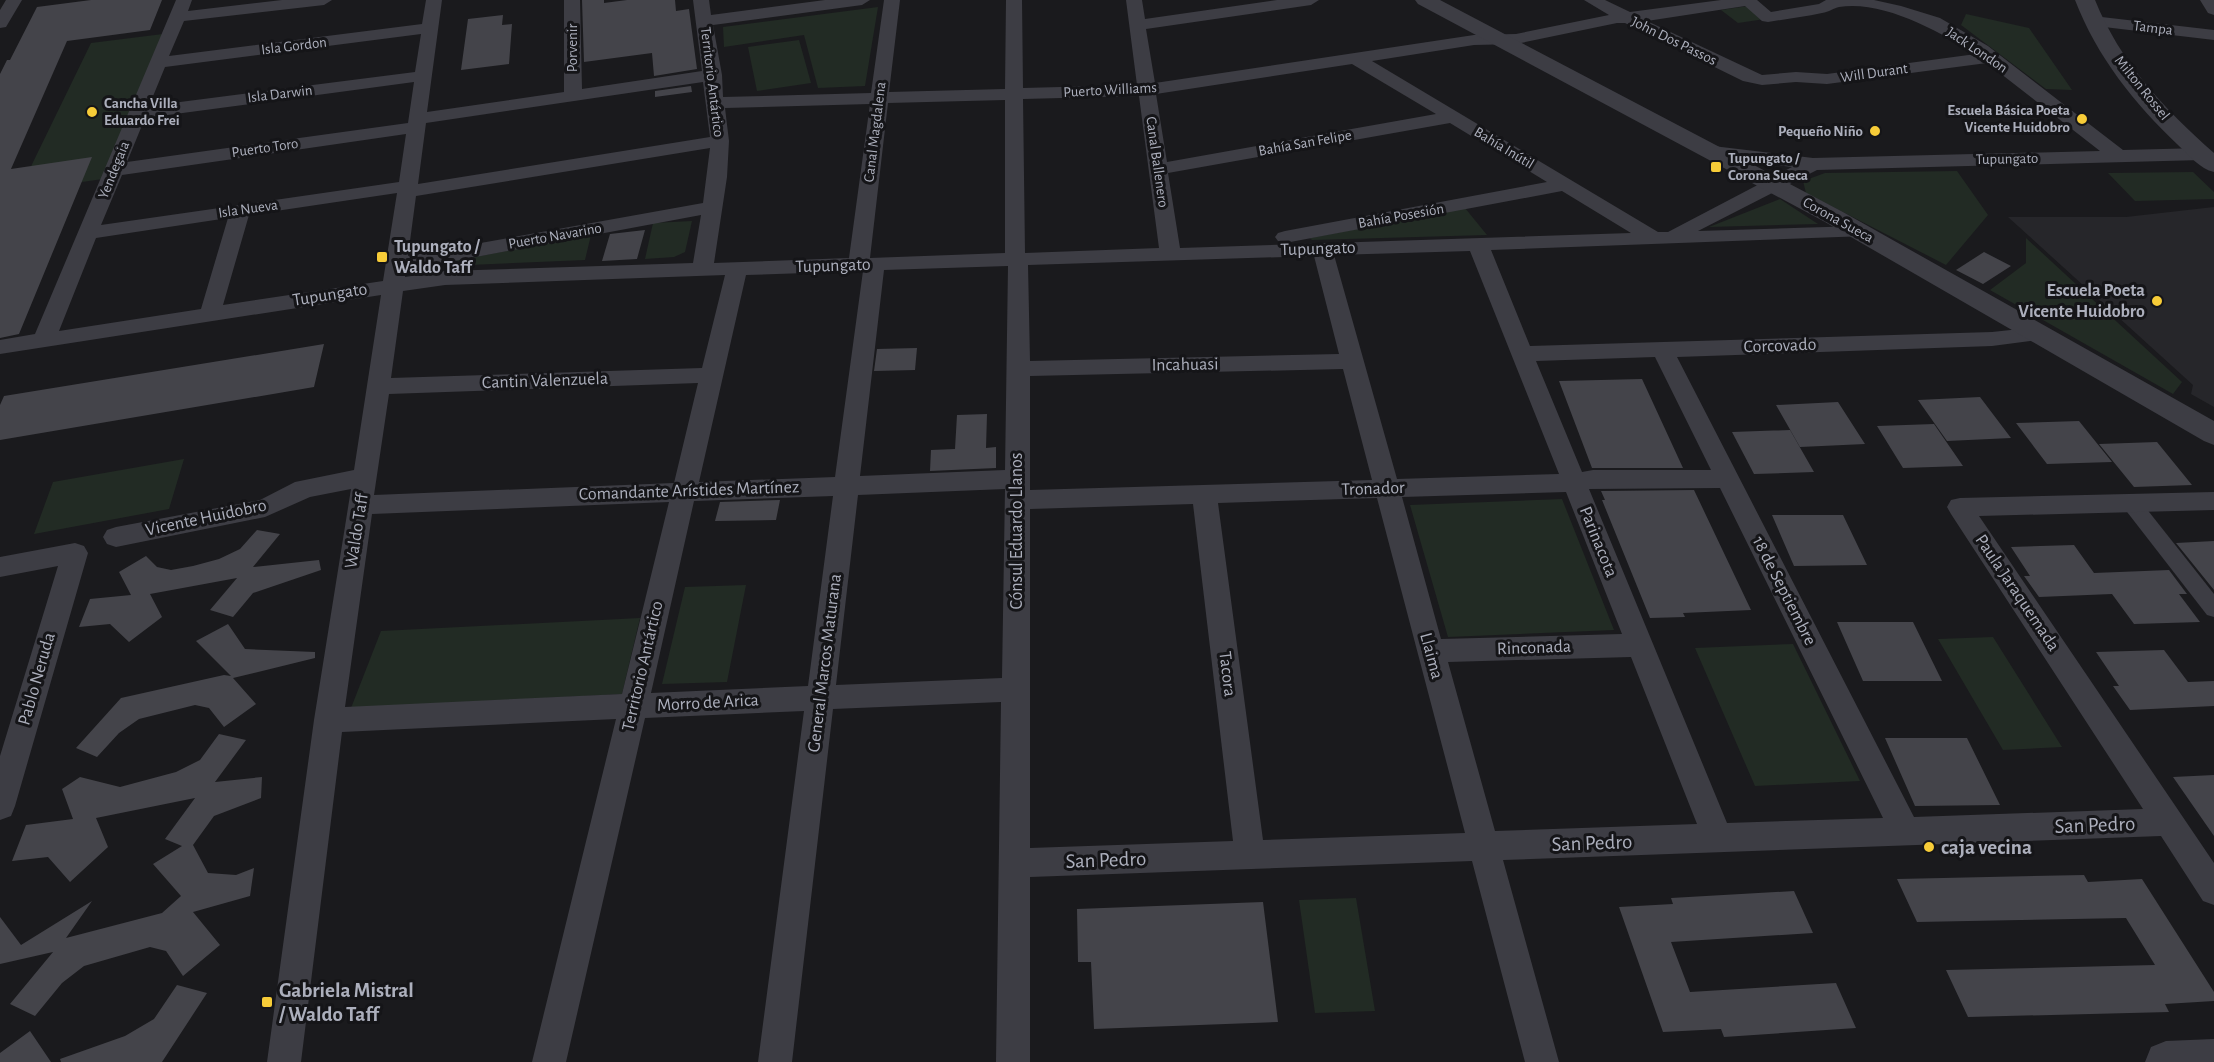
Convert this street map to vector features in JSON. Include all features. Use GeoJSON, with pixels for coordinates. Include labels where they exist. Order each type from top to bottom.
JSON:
{"type":"FeatureCollection","features":[{"type":"Feature","properties":{"kind":"street"},"geometry":{"type":"LineString","coordinates":[[0,23],[14,0]]}},
{"type":"Feature","properties":{"kind":"street"},"geometry":{"type":"LineString","coordinates":[[181,9],[324,0]]}},
{"type":"Feature","properties":{"kind":"street","name":"Waldo Taff"},"geometry":{"type":"LineString","coordinates":[[284,1062],[328,720],[396,275],[434,0]]}},
{"type":"Feature","properties":{"kind":"street","name":"Porvenir"},"geometry":{"type":"LineString","coordinates":[[572,0],[573,96]]}},
{"type":"Feature","properties":{"kind":"street","name":"Territorio Antártico"},"geometry":{"type":"LineString","coordinates":[[702,0],[717,103],[720,141],[702,271]]}},
{"type":"Feature","properties":{"kind":"street"},"geometry":{"type":"LineString","coordinates":[[705,21],[830,2],[862,0]]}},
{"type":"Feature","properties":{"kind":"street","name":"Canal Magdalena"},"geometry":{"type":"LineString","coordinates":[[866,265],[880,98],[892,0]]}},
{"type":"Feature","properties":{"kind":"street","name":"Cónsul Eduardo Llanos"},"geometry":{"type":"LineString","coordinates":[[1013,1062],[1019,271],[1014,247],[1014,0]]}},
{"type":"Feature","properties":{"kind":"street","name":"Canal Ballenero"},"geometry":{"type":"LineString","coordinates":[[1134,0],[1170,253]]}},
{"type":"Feature","properties":{"kind":"street"},"geometry":{"type":"LineString","coordinates":[[1138,25],[1311,0]]}},
{"type":"Feature","properties":{"kind":"street","name":"Corona Sueca"},"geometry":{"type":"LineString","coordinates":[[1425,0],[1775,185],[2214,434]]}},
{"type":"Feature","properties":{"kind":"street","name":"John Dos Passos"},"geometry":{"type":"LineString","coordinates":[[1592,0],[1757,79]]}},
{"type":"Feature","properties":{"kind":"street","name":"Milton Rossel"},"geometry":{"type":"LineString","coordinates":[[2085,0],[2093,21],[2137,85],[2175,128],[2208,159]]}},
{"type":"Feature","properties":{"kind":"street","name":"Jack London"},"geometry":{"type":"LineString","coordinates":[[1499,39],[1516,39],[1627,18],[1748,1],[1768,16],[1824,8],[1832,1],[1869,3],[1922,17],[1958,34],[2118,156]]}},
{"type":"Feature","properties":{"kind":"street","name":"Yendegaia"},"geometry":{"type":"LineString","coordinates":[[44,340],[181,9]]}},
{"type":"Feature","properties":{"kind":"street","name":"Tampa"},"geometry":{"type":"LineString","coordinates":[[2093,21],[2214,35]]}},
{"type":"Feature","properties":{"kind":"street","name":"Isla Gordon"},"geometry":{"type":"LineString","coordinates":[[158,63],[430,28]]}},
{"type":"Feature","properties":{"kind":"street","name":"Puerto Williams"},"geometry":{"type":"LineString","coordinates":[[717,103],[1147,90],[1474,40],[1499,39]]}},
{"type":"Feature","properties":{"kind":"street","name":"Will Durant"},"geometry":{"type":"LineString","coordinates":[[1757,79],[1800,77],[1827,79],[1991,57]]}},
{"type":"Feature","properties":{"kind":"street","name":"Bahía Inútil"},"geometry":{"type":"LineString","coordinates":[[1355,58],[1565,185],[1662,238]]}},
{"type":"Feature","properties":{"kind":"street","name":"Puerto Toro"},"geometry":{"type":"LineString","coordinates":[[114,170],[712,75]]}},
{"type":"Feature","properties":{"kind":"street","name":"Isla Darwin"},"geometry":{"type":"LineString","coordinates":[[138,113],[423,76]]}},
{"type":"Feature","properties":{"kind":"street","name":"Bahía San Felipe"},"geometry":{"type":"LineString","coordinates":[[1158,169],[1452,117]]}},
{"type":"Feature","properties":{"kind":"street","name":"Isla Nueva"},"geometry":{"type":"LineString","coordinates":[[88,233],[241,210],[407,189],[720,141]]}},
{"type":"Feature","properties":{"kind":"street","name":"Tupungato"},"geometry":{"type":"LineString","coordinates":[[1713,152],[1812,164],[2118,156],[2208,159]]}},
{"type":"Feature","properties":{"kind":"street","name":"Tupungato"},"geometry":{"type":"LineString","coordinates":[[1662,238],[1775,185],[1812,164]]}},
{"type":"Feature","properties":{"kind":"street","name":"Bahía Posesión"},"geometry":{"type":"LineString","coordinates":[[1201,252],[1565,185]]}},
{"type":"Feature","properties":{"kind":"street","name":"Puerto Navarino"},"geometry":{"type":"LineString","coordinates":[[396,275],[712,207]]}},
{"type":"Feature","properties":{"kind":"street"},"geometry":{"type":"LineString","coordinates":[[210,314],[241,210]]}},
{"type":"Feature","properties":{"kind":"street","name":"Tupungato"},"geometry":{"type":"LineString","coordinates":[[0,347],[210,314],[396,275],[445,278],[702,271],[1170,253],[1859,232]]}},
{"type":"Feature","properties":{"kind":"street","name":"Parinacota"},"geometry":{"type":"LineString","coordinates":[[1478,244],[1718,839]]}},
{"type":"Feature","properties":{"kind":"street","name":"Llaima"},"geometry":{"type":"LineString","coordinates":[[1322,249],[1542,1062]]}},
{"type":"Feature","properties":{"kind":"street","name":"General Marcos Maturana"},"geometry":{"type":"LineString","coordinates":[[774,1062],[847,485],[866,265]]}},
{"type":"Feature","properties":{"kind":"street","name":"Territorio Antártico"},"geometry":{"type":"LineString","coordinates":[[549,1062],[737,269]]}},
{"type":"Feature","properties":{"kind":"street","name":"Corcovado"},"geometry":{"type":"LineString","coordinates":[[1522,354],[1992,339],[2038,334]]}},
{"type":"Feature","properties":{"kind":"street","name":"18 de Septiembre"},"geometry":{"type":"LineString","coordinates":[[1662,349],[1906,833]]}},
{"type":"Feature","properties":{"kind":"street","name":"Incahuasi"},"geometry":{"type":"LineString","coordinates":[[1018,369],[1352,361]]}},
{"type":"Feature","properties":{"kind":"street","name":"Cantin Valenzuela"},"geometry":{"type":"LineString","coordinates":[[379,386],[712,375]]}},
{"type":"Feature","properties":{"kind":"street","name":"Vicente Huidobro"},"geometry":{"type":"LineString","coordinates":[[116,537],[265,507],[304,489],[365,477]]}},
{"type":"Feature","properties":{"kind":"street","name":"Tronador"},"geometry":{"type":"LineString","coordinates":[[1017,489],[1204,494],[1574,483],[1593,479],[1728,479]]}},
{"type":"Feature","properties":{"kind":"street","name":"Comandante Arístides Martínez"},"geometry":{"type":"LineString","coordinates":[[361,505],[847,485],[1017,489]]}},
{"type":"Feature","properties":{"kind":"street","name":"Tacora"},"geometry":{"type":"LineString","coordinates":[[1204,494],[1250,855]]}},
{"type":"Feature","properties":{"kind":"street","name":"Paula Jaraquemada"},"geometry":{"type":"LineString","coordinates":[[2214,501],[1960,507],[2214,890]]}},
{"type":"Feature","properties":{"kind":"street"},"geometry":{"type":"LineString","coordinates":[[2131,503],[2214,609]]}},
{"type":"Feature","properties":{"kind":"street","name":"Pablo Neruda"},"geometry":{"type":"LineString","coordinates":[[0,567],[75,553],[0,806]]}},
{"type":"Feature","properties":{"kind":"street","name":"Rinconada"},"geometry":{"type":"LineString","coordinates":[[1430,651],[1639,645]]}},
{"type":"Feature","properties":{"kind":"street","name":"Morro de Arica"},"geometry":{"type":"LineString","coordinates":[[328,720],[1016,689]]}},
{"type":"Feature","properties":{"kind":"street","name":"San Pedro"},"geometry":{"type":"LineString","coordinates":[[1014,863],[2169,822]]}},
{"type":"Feature","properties":{"kind":"street"},"geometry":{"type":"LineString","coordinates":[[2166,1062],[2214,1060]]}},
{"type":"Feature","properties":{"kind":"shaded area"},"geometry":{"type":"Polygon","coordinates":[[[1748,6],[1765,19],[1738,23],[1721,10],[1748,6]]]}},
{"type":"Feature","properties":{"kind":"shaded area"},"geometry":{"type":"Polygon","coordinates":[[[878,7],[865,86],[818,88],[804,35],[724,47],[723,27],[878,7]]]}},
{"type":"Feature","properties":{"kind":"shaded area"},"geometry":{"type":"Polygon","coordinates":[[[1966,14],[2029,28],[2072,90],[2046,89],[1961,25],[1966,14]]]}},
{"type":"Feature","properties":{"kind":"shaded area"},"geometry":{"type":"Polygon","coordinates":[[[163,34],[103,179],[19,191],[91,43],[163,34]]]}},
{"type":"Feature","properties":{"kind":"shaded area"},"geometry":{"type":"Polygon","coordinates":[[[799,40],[811,83],[757,91],[748,47],[799,40]]]}},
{"type":"Feature","properties":{"kind":"shaded area"},"geometry":{"type":"Polygon","coordinates":[[[1957,171],[1988,215],[1946,265],[1806,193],[1803,181],[1825,173],[1957,171]]]}},
{"type":"Feature","properties":{"kind":"shaded area"},"geometry":{"type":"Polygon","coordinates":[[[2193,172],[2214,192],[2214,199],[2135,201],[2108,173],[2193,172]]]}},
{"type":"Feature","properties":{"kind":"shaded area"},"geometry":{"type":"Polygon","coordinates":[[[1780,199],[1818,224],[1709,227],[1780,199]]]}},
{"type":"Feature","properties":{"kind":"shaded area","name":"Escuela Poeta Vicente Huidobro"},"geometry":{"type":"Polygon","coordinates":[[[2214,207],[2214,407],[2191,394],[2193,385],[2008,217],[2126,217],[2214,207]]]}},
{"type":"Feature","properties":{"kind":"shaded area"},"geometry":{"type":"Polygon","coordinates":[[[1465,208],[1487,235],[1312,240],[1310,238],[1465,208]]]}},
{"type":"Feature","properties":{"kind":"shaded area"},"geometry":{"type":"Polygon","coordinates":[[[692,221],[685,252],[674,257],[645,259],[653,223],[692,221]]]}},
{"type":"Feature","properties":{"kind":"shaded area"},"geometry":{"type":"Polygon","coordinates":[[[591,235],[585,260],[422,267],[591,235]]]}},
{"type":"Feature","properties":{"kind":"shaded area"},"geometry":{"type":"Polygon","coordinates":[[[2026,238],[2182,382],[2173,394],[1990,290],[2026,263],[2026,238]]]}},
{"type":"Feature","properties":{"kind":"shaded area"},"geometry":{"type":"Polygon","coordinates":[[[184,459],[169,509],[34,534],[53,482],[184,459]]]}},
{"type":"Feature","properties":{"kind":"shaded area"},"geometry":{"type":"Polygon","coordinates":[[[1562,499],[1614,630],[1448,637],[1410,505],[1562,499]]]}},
{"type":"Feature","properties":{"kind":"shaded area"},"geometry":{"type":"Polygon","coordinates":[[[746,585],[727,682],[662,684],[685,587],[746,585]]]}},
{"type":"Feature","properties":{"kind":"shaded area"},"geometry":{"type":"Polygon","coordinates":[[[640,618],[622,694],[351,708],[381,631],[640,618]]]}},
{"type":"Feature","properties":{"kind":"shaded area"},"geometry":{"type":"Polygon","coordinates":[[[1993,637],[2062,747],[2003,750],[1938,639],[1993,637]]]}},
{"type":"Feature","properties":{"kind":"shaded area"},"geometry":{"type":"Polygon","coordinates":[[[1793,644],[1860,781],[1755,786],[1695,648],[1793,644]]]}},
{"type":"Feature","properties":{"kind":"shaded area"},"geometry":{"type":"Polygon","coordinates":[[[1356,898],[1375,1011],[1315,1013],[1299,900],[1356,898]]]}},
{"type":"Feature","properties":{"kind":"building"},"geometry":{"type":"Polygon","coordinates":[[[91,0],[162,0],[150,30],[67,41],[11,169],[92,157],[19,334],[0,338],[0,74],[7,60],[10,60],[37,7],[91,0]]]}},
{"type":"Feature","properties":{"kind":"building"},"geometry":{"type":"Polygon","coordinates":[[[582,0],[604,0],[604,3],[627,0],[675,0],[676,11],[689,9],[697,69],[654,76],[652,53],[584,62],[582,0]]]}},
{"type":"Feature","properties":{"kind":"building"},"geometry":{"type":"Polygon","coordinates":[[[503,15],[502,25],[512,24],[509,64],[461,70],[468,19],[503,15]]]}},
{"type":"Feature","properties":{"kind":"building"},"geometry":{"type":"Polygon","coordinates":[[[691,86],[692,92],[655,97],[655,91],[691,86]]]}},
{"type":"Feature","properties":{"kind":"building"},"geometry":{"type":"Polygon","coordinates":[[[645,230],[637,259],[602,261],[610,234],[645,230]]]}},
{"type":"Feature","properties":{"kind":"building"},"geometry":{"type":"Polygon","coordinates":[[[1984,252],[2011,266],[1983,284],[1956,270],[1984,252]]]}},
{"type":"Feature","properties":{"kind":"building"},"geometry":{"type":"Polygon","coordinates":[[[324,344],[314,387],[0,440],[0,405],[4,396],[324,344]]]}},
{"type":"Feature","properties":{"kind":"building"},"geometry":{"type":"Polygon","coordinates":[[[917,348],[915,370],[874,371],[877,349],[917,348]]]}},
{"type":"Feature","properties":{"kind":"building"},"geometry":{"type":"Polygon","coordinates":[[[1642,379],[1683,468],[1592,468],[1559,381],[1642,379]]]}},
{"type":"Feature","properties":{"kind":"building"},"geometry":{"type":"Polygon","coordinates":[[[1980,397],[2011,438],[1947,441],[1918,400],[1980,397]]]}},
{"type":"Feature","properties":{"kind":"building"},"geometry":{"type":"Polygon","coordinates":[[[1838,402],[1865,444],[1800,447],[1776,405],[1838,402]]]}},
{"type":"Feature","properties":{"kind":"building"},"geometry":{"type":"Polygon","coordinates":[[[987,414],[986,448],[996,447],[996,468],[930,471],[931,450],[955,449],[957,415],[987,414]]]}},
{"type":"Feature","properties":{"kind":"building"},"geometry":{"type":"Polygon","coordinates":[[[2079,421],[2112,462],[2047,464],[2016,423],[2079,421]]]}},
{"type":"Feature","properties":{"kind":"building"},"geometry":{"type":"Polygon","coordinates":[[[1934,424],[1963,466],[1903,468],[1877,426],[1934,424]]]}},
{"type":"Feature","properties":{"kind":"building"},"geometry":{"type":"Polygon","coordinates":[[[1790,430],[1814,472],[1754,474],[1732,432],[1790,430]]]}},
{"type":"Feature","properties":{"kind":"building"},"geometry":{"type":"Polygon","coordinates":[[[2157,442],[2192,485],[2134,487],[2099,444],[2157,442]]]}},
{"type":"Feature","properties":{"kind":"building"},"geometry":{"type":"Polygon","coordinates":[[[1694,490],[1751,610],[1683,613],[1685,617],[1650,618],[1602,500],[1605,500],[1601,491],[1694,490]]]}},
{"type":"Feature","properties":{"kind":"building"},"geometry":{"type":"Polygon","coordinates":[[[780,500],[776,520],[715,521],[720,502],[780,500]]]}},
{"type":"Feature","properties":{"kind":"building"},"geometry":{"type":"Polygon","coordinates":[[[1772,515],[1843,515],[1867,565],[1794,566],[1772,515]]]}},
{"type":"Feature","properties":{"kind":"building"},"geometry":{"type":"Polygon","coordinates":[[[257,530],[280,534],[253,567],[319,560],[321,570],[253,593],[233,617],[210,610],[237,578],[150,594],[162,617],[129,642],[110,624],[79,627],[90,599],[131,595],[119,572],[146,556],[157,567],[171,570],[193,566],[219,559],[240,549],[257,530]]]}},
{"type":"Feature","properties":{"kind":"building"},"geometry":{"type":"Polygon","coordinates":[[[2214,541],[2214,590],[2176,543],[2214,541]]]}},
{"type":"Feature","properties":{"kind":"building"},"geometry":{"type":"Polygon","coordinates":[[[2074,545],[2094,573],[2169,570],[2187,594],[2179,594],[2200,622],[2134,624],[2112,594],[2039,597],[2024,576],[2030,576],[2011,547],[2074,545]]]}},
{"type":"Feature","properties":{"kind":"building"},"geometry":{"type":"Polygon","coordinates":[[[1837,622],[1913,622],[1942,681],[1863,681],[1837,622]]]}},
{"type":"Feature","properties":{"kind":"building"},"geometry":{"type":"Polygon","coordinates":[[[228,624],[245,649],[315,652],[315,658],[233,678],[256,704],[224,727],[209,708],[195,705],[139,719],[119,733],[97,757],[76,748],[121,698],[224,675],[231,676],[196,641],[228,624]]]}},
{"type":"Feature","properties":{"kind":"building"},"geometry":{"type":"Polygon","coordinates":[[[2164,650],[2188,682],[2214,681],[2214,706],[2130,710],[2113,686],[2119,686],[2096,652],[2164,650]]]}},
{"type":"Feature","properties":{"kind":"building"},"geometry":{"type":"Polygon","coordinates":[[[219,734],[246,740],[215,782],[262,777],[261,798],[214,816],[193,845],[208,873],[236,875],[254,868],[250,896],[193,912],[220,945],[183,976],[166,951],[150,947],[84,966],[62,983],[35,1016],[10,1004],[53,952],[0,964],[0,917],[21,945],[92,901],[66,938],[162,913],[181,896],[153,864],[182,846],[165,839],[195,798],[96,818],[108,847],[70,882],[48,857],[12,861],[26,825],[73,819],[62,789],[80,777],[120,787],[176,772],[200,760],[219,734]]]}},
{"type":"Feature","properties":{"kind":"building"},"geometry":{"type":"Polygon","coordinates":[[[1885,738],[1967,738],[2000,805],[1915,806],[1885,738]]]}},
{"type":"Feature","properties":{"kind":"building"},"geometry":{"type":"Polygon","coordinates":[[[2214,775],[2214,836],[2173,777],[2214,775]]]}},
{"type":"Feature","properties":{"kind":"building"},"geometry":{"type":"Polygon","coordinates":[[[2084,875],[2088,882],[2142,879],[2214,992],[2214,1001],[2165,1004],[2169,1012],[1968,1017],[1946,970],[2155,965],[2126,918],[1917,922],[1897,879],[2084,875]]]}},
{"type":"Feature","properties":{"kind":"building"},"geometry":{"type":"Polygon","coordinates":[[[1794,891],[1813,933],[1671,942],[1690,992],[1836,983],[1856,1028],[1724,1037],[1721,1029],[1663,1032],[1619,907],[1673,904],[1671,898],[1794,891]]]}},
{"type":"Feature","properties":{"kind":"building"},"geometry":{"type":"Polygon","coordinates":[[[1263,902],[1278,1022],[1094,1029],[1091,962],[1078,962],[1077,909],[1263,902]]]}},
{"type":"Feature","properties":{"kind":"building"},"geometry":{"type":"Polygon","coordinates":[[[177,985],[207,993],[162,1062],[61,1062],[60,1059],[125,1036],[154,1019],[177,985]]]}},
{"type":"Feature","properties":{"kind":"building"},"geometry":{"type":"Polygon","coordinates":[[[30,1031],[51,1062],[0,1062],[0,1053],[30,1031]]]}},
{"type":"Feature","properties":{"kind":"place","name":"Cancha Villa Eduardo Frei"},"geometry":{"type":"Point","coordinates":[92,112]}},
{"type":"Feature","properties":{"kind":"place","name":"Escuela Básica Poeta Vicente Huidobro"},"geometry":{"type":"Point","coordinates":[2082,119]}},
{"type":"Feature","properties":{"kind":"place","name":"Pequeño Niño"},"geometry":{"type":"Point","coordinates":[1875,131]}},
{"type":"Feature","properties":{"kind":"place","name":"Tupungato / Corona Sueca"},"geometry":{"type":"Point","coordinates":[1716,167]}},
{"type":"Feature","properties":{"kind":"place","name":"Tupungato / Waldo Taff"},"geometry":{"type":"Point","coordinates":[382,257]}},
{"type":"Feature","properties":{"kind":"place","name":"Escuela Poeta Vicente Huidobro"},"geometry":{"type":"Point","coordinates":[2157,301]}},
{"type":"Feature","properties":{"kind":"place","name":"caja vecina"},"geometry":{"type":"Point","coordinates":[1929,847]}},
{"type":"Feature","properties":{"kind":"place","name":"Gabriela Mistral / Waldo Taff"},"geometry":{"type":"Point","coordinates":[267,1002]}}]}
